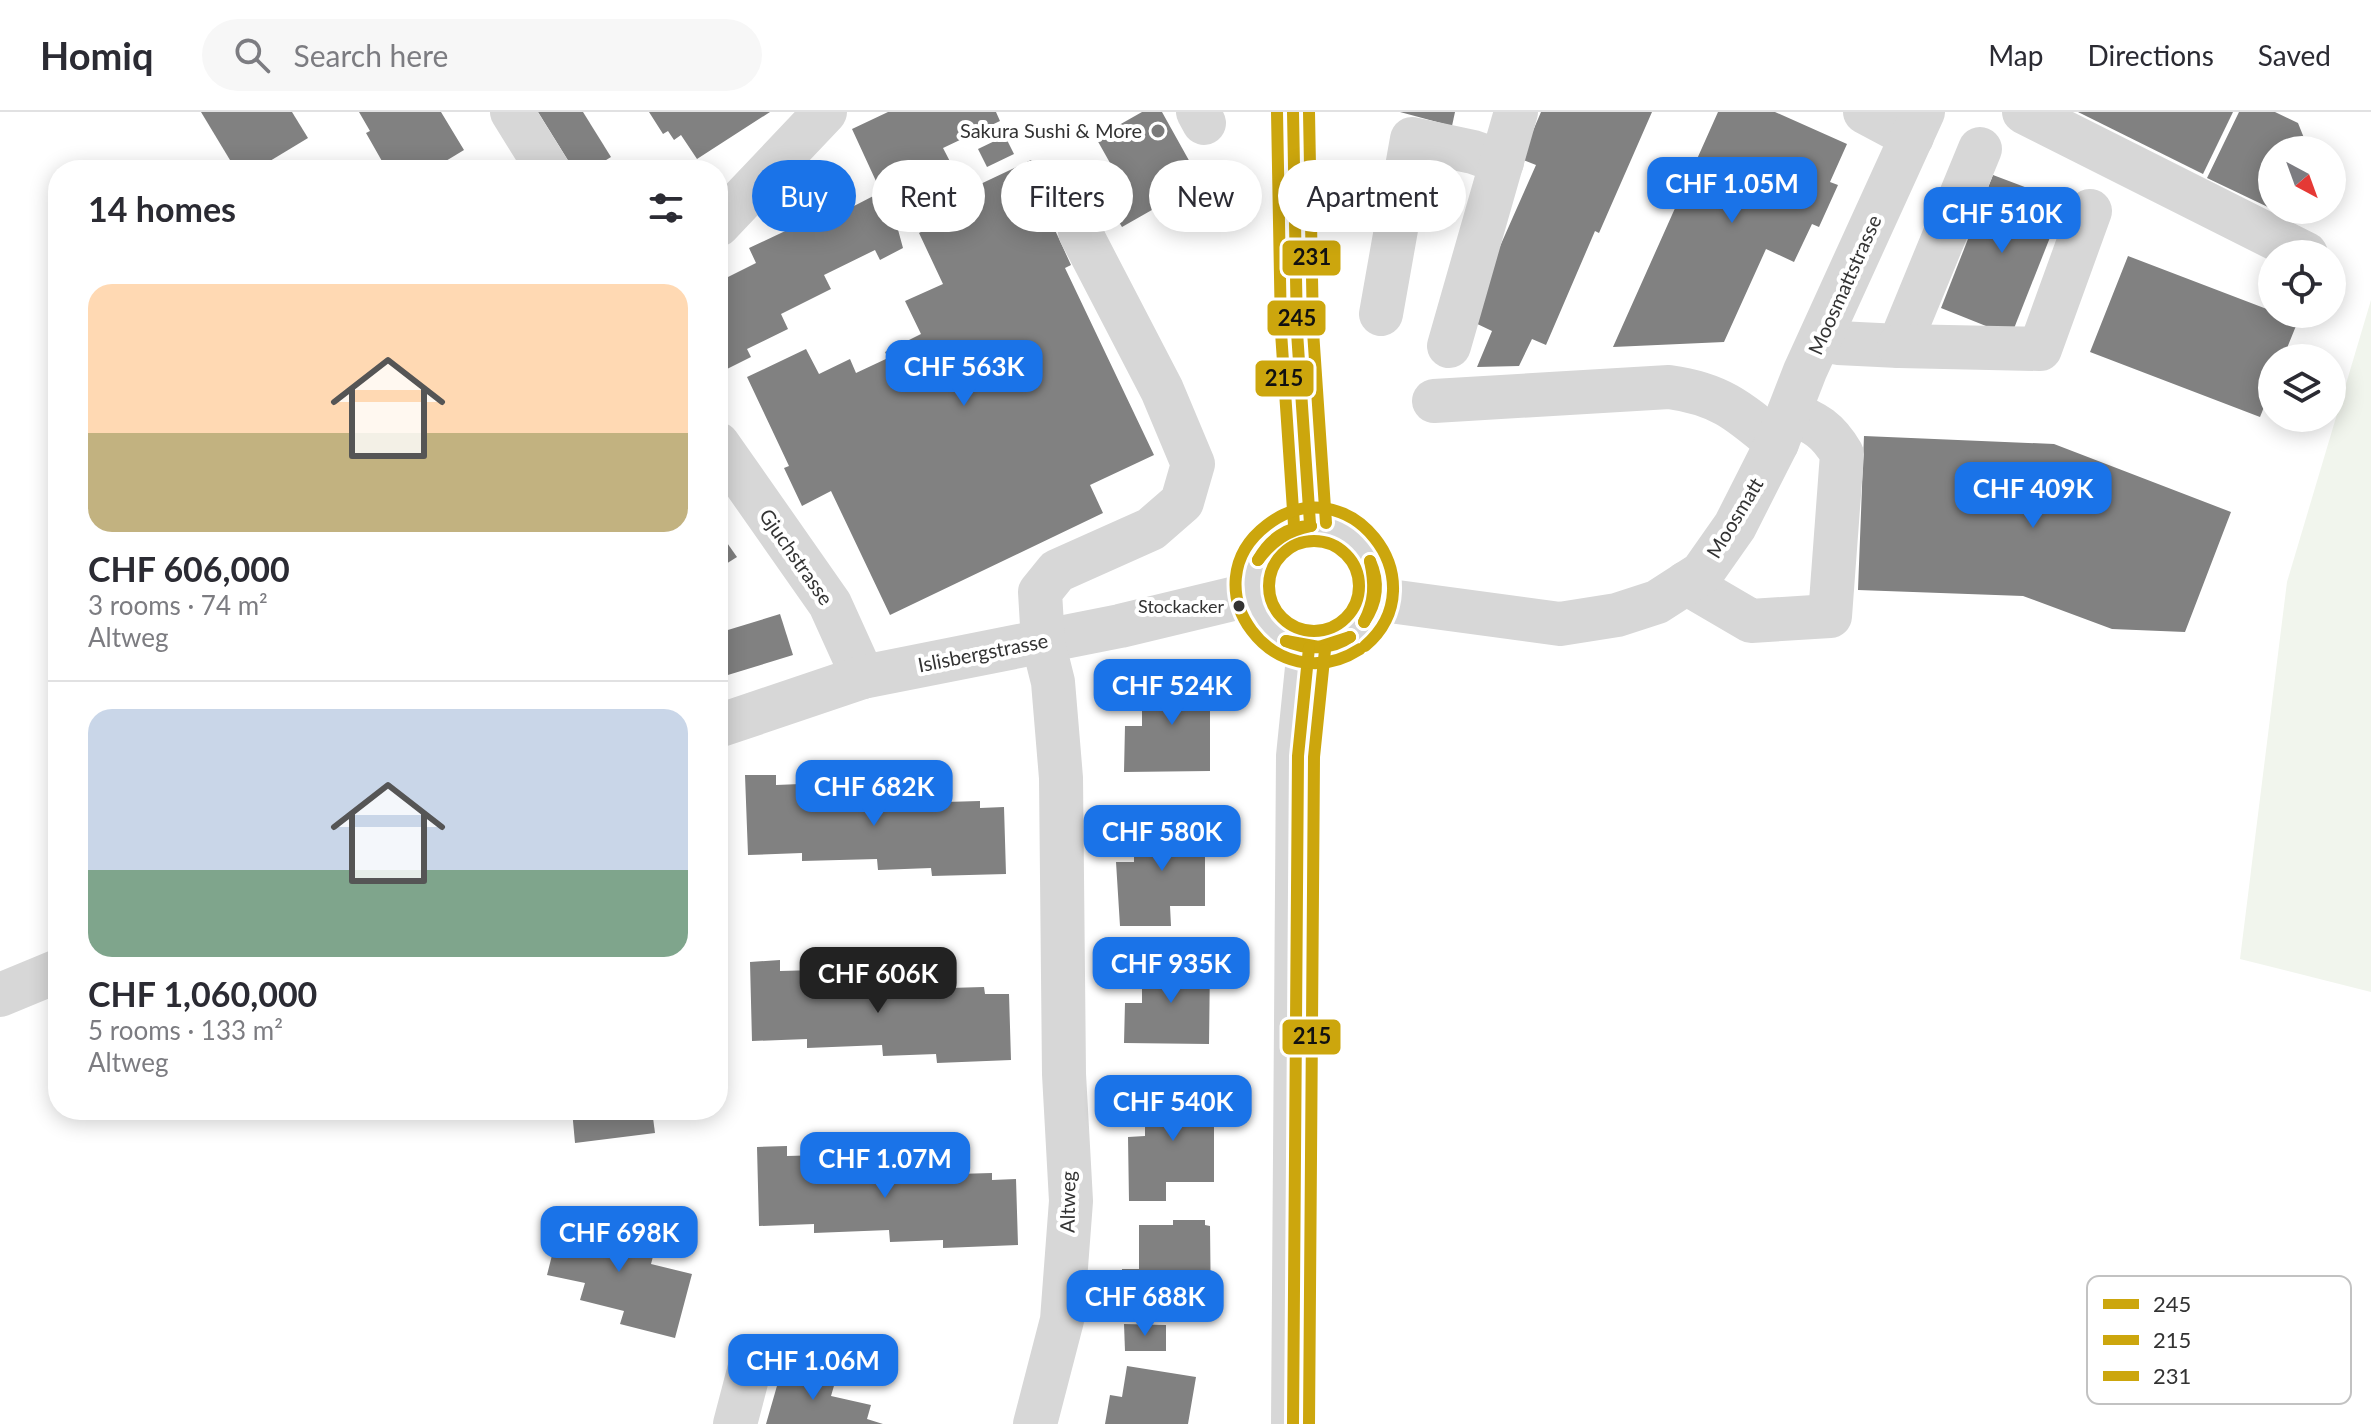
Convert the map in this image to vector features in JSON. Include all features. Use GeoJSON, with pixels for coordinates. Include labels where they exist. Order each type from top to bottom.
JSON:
{"type":"FeatureCollection","features":[{"type":"Feature","properties":{"kind":"street"},"geometry":{"type":"LineString","coordinates":[[512,112],[542,160]]}},
{"type":"Feature","properties":{"kind":"street"},"geometry":{"type":"LineString","coordinates":[[728,214],[825,112]]}},
{"type":"Feature","properties":{"kind":"street"},"geometry":{"type":"LineString","coordinates":[[1293,112],[1297,332],[1310,524]]}},
{"type":"Feature","properties":{"kind":"street"},"geometry":{"type":"LineString","coordinates":[[1449,346],[1516,112]]}},
{"type":"Feature","properties":{"kind":"street"},"geometry":{"type":"LineString","coordinates":[[1865,112],[1918,125]]}},
{"type":"Feature","properties":{"kind":"street"},"geometry":{"type":"LineString","coordinates":[[2024,112],[2278,240]]}},
{"type":"Feature","properties":{"kind":"street","name":"Moosmattstrasse"},"geometry":{"type":"LineString","coordinates":[[1814,352],[1918,125]]}},
{"type":"Feature","properties":{"kind":"street"},"geometry":{"type":"LineString","coordinates":[[1381,314],[1412,139],[1473,152],[1502,162]]}},
{"type":"Feature","properties":{"kind":"street"},"geometry":{"type":"LineString","coordinates":[[1899,346],[1980,149]]}},
{"type":"Feature","properties":{"kind":"street"},"geometry":{"type":"LineString","coordinates":[[1814,352],[1838,343],[2040,349],[2090,211]]}},
{"type":"Feature","properties":{"kind":"street"},"geometry":{"type":"LineString","coordinates":[[1043,642],[1040,592],[1057,571],[1151,529],[1182,502],[1193,464],[1162,390],[1080,232]]}},
{"type":"Feature","properties":{"kind":"street","name":"Moosmatt"},"geometry":{"type":"LineString","coordinates":[[1375,599],[1560,624],[1630,611],[1657,602],[1702,573],[1735,526],[1783,428],[1814,352]]}},
{"type":"Feature","properties":{"kind":"street"},"geometry":{"type":"LineString","coordinates":[[1434,401],[1669,387],[1696,391],[1725,401],[1783,428],[1814,421],[1831,434],[1842,454],[1830,616],[1751,621],[1686,583]]}},
{"type":"Feature","properties":{"kind":"street","name":"Gjuchstrasse"},"geometry":{"type":"LineString","coordinates":[[728,458],[830,604],[863,677]]}},
{"type":"Feature","properties":{"kind":"street"},"geometry":{"type":"LineString","coordinates":[[1310,524],[1342,530],[1367,552],[1377,583],[1375,599],[1364,625],[1353,635],[1325,647],[1309,648],[1278,637],[1257,611],[1253,577],[1266,547],[1278,535],[1310,524]]}},
{"type":"Feature","properties":{"kind":"street","name":"Islisbergstrasse"},"geometry":{"type":"LineString","coordinates":[[728,723],[863,677],[1043,642],[1253,594]]}},
{"type":"Feature","properties":{"kind":"street","name":"Altweg"},"geometry":{"type":"LineString","coordinates":[[1035,1424],[1062,1320],[1071,1201],[1064,1074],[1061,778],[1053,682],[1043,642]]}},
{"type":"Feature","properties":{"kind":"street"},"geometry":{"type":"LineString","coordinates":[[1293,1424],[1298,756],[1309,648]]}},
{"type":"Feature","properties":{"kind":"street"},"geometry":{"type":"LineString","coordinates":[[0,995],[48,975]]}},
{"type":"Feature","properties":{"kind":"street"},"geometry":{"type":"LineString","coordinates":[[735,1424],[751,1363]]}},
{"type":"Feature","properties":{"kind":"shaded area"},"geometry":{"type":"Polygon","coordinates":[[[2371,300],[2371,992],[2240,959],[2287,582],[2332,432],[2346,432],[2346,384],[2371,300]]]}},
{"type":"Feature","properties":{"kind":"building"},"geometry":{"type":"Polygon","coordinates":[[[201,112],[292,112],[308,138],[272,160],[230,160],[201,112]]]}},
{"type":"Feature","properties":{"kind":"building"},"geometry":{"type":"Polygon","coordinates":[[[359,112],[441,112],[464,150],[448,160],[381,160],[366,133],[370,131],[359,112]]]}},
{"type":"Feature","properties":{"kind":"building"},"geometry":{"type":"Polygon","coordinates":[[[538,112],[583,112],[611,157],[606,160],[568,160],[538,112]]]}},
{"type":"Feature","properties":{"kind":"building"},"geometry":{"type":"Polygon","coordinates":[[[649,112],[770,112],[697,159],[681,135],[674,140],[668,131],[663,134],[649,112]]]}},
{"type":"Feature","properties":{"kind":"building"},"geometry":{"type":"Polygon","coordinates":[[[888,112],[996,112],[1000,121],[943,148],[949,160],[872,160],[872,172],[852,129],[888,112]]]}},
{"type":"Feature","properties":{"kind":"building"},"geometry":{"type":"Polygon","coordinates":[[[1142,112],[1162,112],[1189,160],[1149,160],[1149,212],[1133,221],[1133,160],[1108,160],[1096,138],[1142,112]]]}},
{"type":"Feature","properties":{"kind":"building"},"geometry":{"type":"Polygon","coordinates":[[[1400,112],[1455,112],[1452,126],[1400,112]]]}},
{"type":"Feature","properties":{"kind":"building"},"geometry":{"type":"Polygon","coordinates":[[[1541,112],[1652,112],[1599,233],[1595,231],[1546,345],[1532,339],[1519,366],[1477,367],[1492,331],[1471,321],[1482,287],[1536,165],[1521,159],[1541,112]]]}},
{"type":"Feature","properties":{"kind":"building"},"geometry":{"type":"Polygon","coordinates":[[[1718,112],[1775,112],[1847,144],[1830,182],[1838,185],[1819,227],[1812,224],[1794,262],[1766,249],[1724,342],[1613,347],[1718,112]]]}},
{"type":"Feature","properties":{"kind":"building"},"geometry":{"type":"Polygon","coordinates":[[[2078,112],[2233,112],[2203,174],[2078,112]]]}},
{"type":"Feature","properties":{"kind":"building"},"geometry":{"type":"Polygon","coordinates":[[[2239,112],[2275,112],[2298,123],[2303,136],[2258,136],[2258,202],[2207,178],[2239,112]]]}},
{"type":"Feature","properties":{"kind":"building"},"geometry":{"type":"Polygon","coordinates":[[[1005,136],[1014,154],[987,167],[978,149],[1005,136]]]}},
{"type":"Feature","properties":{"kind":"building"},"geometry":{"type":"Polygon","coordinates":[[[1001,174],[1001,232],[1056,232],[1071,265],[1065,268],[1154,455],[1090,485],[1103,513],[890,615],[831,491],[802,506],[784,468],[789,466],[747,377],[806,349],[819,374],[850,359],[856,373],[888,358],[885,352],[921,334],[905,301],[943,284],[919,233],[985,232],[985,182],[1001,174]]]}},
{"type":"Feature","properties":{"kind":"building"},"geometry":{"type":"Polygon","coordinates":[[[1993,175],[2064,202],[2011,336],[1941,308],[1993,175]]]}},
{"type":"Feature","properties":{"kind":"building"},"geometry":{"type":"Polygon","coordinates":[[[872,197],[872,232],[899,232],[903,248],[880,260],[875,250],[824,275],[831,289],[781,314],[788,329],[747,349],[751,357],[728,368],[728,277],[756,263],[749,248],[783,232],[856,232],[856,205],[872,197]]]}},
{"type":"Feature","properties":{"kind":"building"},"geometry":{"type":"Polygon","coordinates":[[[2128,256],[2258,306],[2258,328],[2295,328],[2289,344],[2258,344],[2258,416],[2090,352],[2128,256]]]}},
{"type":"Feature","properties":{"kind":"building"},"geometry":{"type":"Polygon","coordinates":[[[1864,436],[2054,444],[2231,512],[2185,632],[2112,629],[2023,596],[1858,590],[1864,436]]]}},
{"type":"Feature","properties":{"kind":"building"},"geometry":{"type":"Polygon","coordinates":[[[728,544],[737,557],[728,563],[728,544]]]}},
{"type":"Feature","properties":{"kind":"building"},"geometry":{"type":"Polygon","coordinates":[[[780,614],[793,655],[728,675],[728,630],[780,614]]]}},
{"type":"Feature","properties":{"kind":"building"},"geometry":{"type":"Polygon","coordinates":[[[1170,671],[1210,671],[1210,771],[1124,772],[1125,726],[1142,726],[1142,685],[1171,685],[1170,671]]]}},
{"type":"Feature","properties":{"kind":"building"},"geometry":{"type":"Polygon","coordinates":[[[745,775],[776,775],[776,785],[849,782],[849,796],[910,794],[910,803],[980,801],[980,808],[1004,807],[1006,874],[932,876],[931,868],[878,870],[877,859],[802,861],[802,853],[748,855],[745,775]]]}},
{"type":"Feature","properties":{"kind":"building"},"geometry":{"type":"Polygon","coordinates":[[[1205,822],[1205,906],[1170,906],[1171,926],[1120,926],[1116,862],[1134,862],[1134,823],[1205,822]]]}},
{"type":"Feature","properties":{"kind":"building"},"geometry":{"type":"Polygon","coordinates":[[[780,960],[780,971],[853,969],[854,982],[914,980],[914,989],[984,987],[985,994],[1009,994],[1011,1060],[937,1063],[936,1054],[883,1056],[882,1045],[807,1048],[807,1039],[752,1041],[750,962],[780,960]]]}},
{"type":"Feature","properties":{"kind":"building"},"geometry":{"type":"Polygon","coordinates":[[[1142,962],[1210,963],[1209,1044],[1124,1043],[1125,1003],[1142,1003],[1142,962]]]}},
{"type":"Feature","properties":{"kind":"building"},"geometry":{"type":"Polygon","coordinates":[[[1214,1085],[1214,1182],[1166,1182],[1166,1201],[1129,1201],[1128,1137],[1145,1136],[1145,1095],[1173,1095],[1173,1086],[1214,1085]]]}},
{"type":"Feature","properties":{"kind":"building"},"geometry":{"type":"Polygon","coordinates":[[[573,1120],[653,1120],[655,1133],[575,1143],[573,1120]]]}},
{"type":"Feature","properties":{"kind":"building"},"geometry":{"type":"Polygon","coordinates":[[[787,1146],[787,1156],[860,1154],[861,1167],[922,1165],[921,1175],[992,1173],[992,1180],[1016,1179],[1018,1245],[943,1248],[943,1240],[890,1242],[889,1230],[814,1233],[814,1224],[759,1226],[757,1147],[787,1146]]]}},
{"type":"Feature","properties":{"kind":"building"},"geometry":{"type":"Polygon","coordinates":[[[564,1208],[617,1221],[612,1238],[655,1249],[651,1264],[692,1274],[675,1338],[620,1324],[624,1311],[580,1300],[585,1283],[547,1275],[564,1208]]]}},
{"type":"Feature","properties":{"kind":"building"},"geometry":{"type":"Polygon","coordinates":[[[1173,1220],[1205,1220],[1205,1225],[1210,1226],[1211,1315],[1190,1315],[1190,1320],[1122,1321],[1122,1269],[1139,1269],[1139,1225],[1173,1225],[1173,1220]]]}},
{"type":"Feature","properties":{"kind":"building"},"geometry":{"type":"Polygon","coordinates":[[[1124,1324],[1166,1325],[1166,1351],[1125,1351],[1124,1324]]]}},
{"type":"Feature","properties":{"kind":"building"},"geometry":{"type":"Polygon","coordinates":[[[783,1365],[836,1379],[831,1396],[871,1405],[867,1419],[883,1424],[766,1424],[783,1365]]]}},
{"type":"Feature","properties":{"kind":"building"},"geometry":{"type":"Polygon","coordinates":[[[1127,1366],[1196,1377],[1188,1424],[1105,1424],[1110,1395],[1122,1397],[1127,1366]]]}},
{"type":"Feature","properties":{"kind":"transit line","name":"215"},"geometry":{"type":"LineString","coordinates":[[1277,112],[1281,332],[1294,525]]}},
{"type":"Feature","properties":{"kind":"transit line","name":"245"},"geometry":{"type":"LineString","coordinates":[[1293,112],[1297,332],[1310,524]]}},
{"type":"Feature","properties":{"kind":"transit line","name":"231"},"geometry":{"type":"LineString","coordinates":[[1309,112],[1313,331],[1326,523]]}},
{"type":"Feature","properties":{"kind":"transit line","name":"215"},"geometry":{"type":"LineString","coordinates":[[1360,649],[1328,662],[1298,661],[1272,650],[1252,630],[1239,606],[1236,578],[1245,550],[1267,525],[1297,510],[1327,509],[1353,519],[1374,538],[1388,563],[1393,591],[1386,620],[1365,646]]}},
{"type":"Feature","properties":{"kind":"transit line","name":"245"},"geometry":{"type":"LineString","coordinates":[[1258,560],[1280,536],[1294,528],[1311,526]]}},
{"type":"Feature","properties":{"kind":"transit line","name":"245"},"geometry":{"type":"LineString","coordinates":[[1258,560],[1281,537],[1311,526]]}},
{"type":"Feature","properties":{"kind":"transit line","name":"231"},"geometry":{"type":"LineString","coordinates":[[1314,541],[1331,545],[1346,554],[1355,569],[1359,586],[1355,603],[1346,618],[1331,627],[1314,631],[1297,627],[1282,618],[1273,603],[1269,586],[1273,569],[1282,554],[1297,545],[1314,541]]}},
{"type":"Feature","properties":{"kind":"transit line","name":"245"},"geometry":{"type":"LineString","coordinates":[[1364,622],[1373,592],[1370,561]]}},
{"type":"Feature","properties":{"kind":"transit line","name":"245"},"geometry":{"type":"LineString","coordinates":[[1364,622],[1376,593],[1370,561]]}},
{"type":"Feature","properties":{"kind":"transit line","name":"245"},"geometry":{"type":"LineString","coordinates":[[1286,641],[1319,647],[1350,637]]}},
{"type":"Feature","properties":{"kind":"transit line","name":"245"},"geometry":{"type":"LineString","coordinates":[[1286,641],[1319,647],[1350,637]]}},
{"type":"Feature","properties":{"kind":"transit line","name":"245"},"geometry":{"type":"LineString","coordinates":[[1293,1424],[1298,756],[1309,648]]}},
{"type":"Feature","properties":{"kind":"transit line","name":"215"},"geometry":{"type":"LineString","coordinates":[[1309,1424],[1314,757],[1325,650]]}},
{"type":"Feature","properties":{"kind":"place","name":"Sakura Sushi & More"},"geometry":{"type":"Point","coordinates":[1158,131]}},
{"type":"Feature","properties":{"kind":"place","name":"Stockacker"},"geometry":{"type":"Point","coordinates":[1239,606]}}]}
